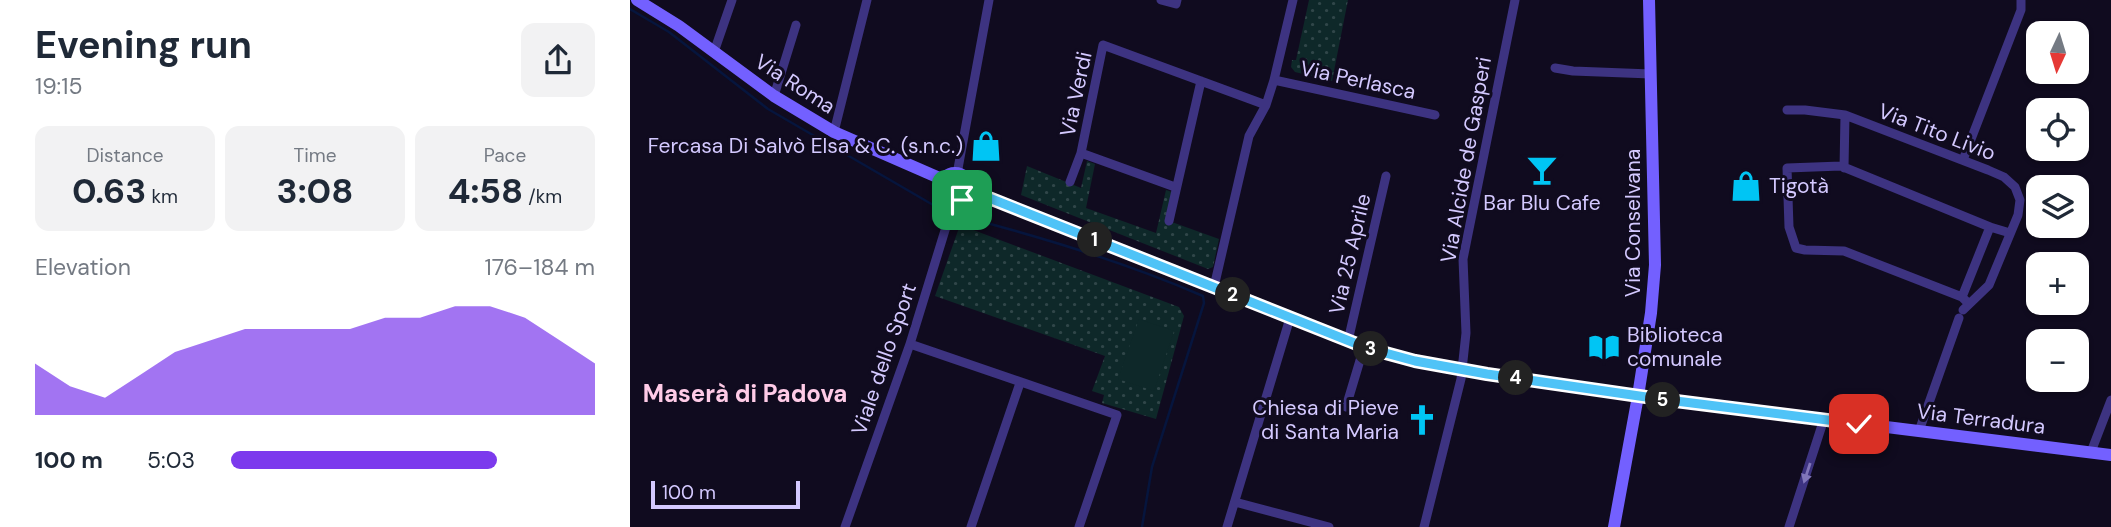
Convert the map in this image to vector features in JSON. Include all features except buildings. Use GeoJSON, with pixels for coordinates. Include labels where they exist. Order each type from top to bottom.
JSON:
{"type":"FeatureCollection","features":[{"type":"Feature","properties":{"kind":"main road","name":"Via Roma"},"geometry":{"type":"LineString","coordinates":[[637,0],[679,26],[774,96],[834,132],[944,180]]}},
{"type":"Feature","properties":{"kind":"main road","name":"Via Conselvana"},"geometry":{"type":"LineString","coordinates":[[1614,527],[1651,313],[1655,265],[1649,0]]}},
{"type":"Feature","properties":{"kind":"main road"},"geometry":{"type":"LineString","coordinates":[[957,174],[968,181],[969,190],[965,197],[954,201],[943,193],[944,180],[957,174]]}},
{"type":"Feature","properties":{"kind":"main road"},"geometry":{"type":"LineString","coordinates":[[969,190],[1364,347],[1462,370]]}},
{"type":"Feature","properties":{"kind":"main road","name":"Via Terradura"},"geometry":{"type":"LineString","coordinates":[[1462,370],[1638,396],[2111,455]]}},
{"type":"Feature","properties":{"kind":"street"},"geometry":{"type":"LineString","coordinates":[[714,52],[732,0]]}},
{"type":"Feature","properties":{"kind":"street"},"geometry":{"type":"LineString","coordinates":[[834,132],[867,0]]}},
{"type":"Feature","properties":{"kind":"street"},"geometry":{"type":"LineString","coordinates":[[957,174],[989,0]]}},
{"type":"Feature","properties":{"kind":"street"},"geometry":{"type":"LineString","coordinates":[[1161,0],[1176,4],[1177,0]]}},
{"type":"Feature","properties":{"kind":"street","name":"Via Perlasca"},"geometry":{"type":"LineString","coordinates":[[1214,287],[1249,135],[1266,104],[1274,80],[1293,0]]}},
{"type":"Feature","properties":{"kind":"street","name":"Via Alcide de Gasperi"},"geometry":{"type":"LineString","coordinates":[[1424,527],[1462,370],[1466,333],[1462,260],[1515,0]]}},
{"type":"Feature","properties":{"kind":"street"},"geometry":{"type":"LineString","coordinates":[[1963,160],[2021,10],[2021,0]]}},
{"type":"Feature","properties":{"kind":"street"},"geometry":{"type":"LineString","coordinates":[[774,96],[796,25]]}},
{"type":"Feature","properties":{"kind":"street","name":"Via Verdi"},"geometry":{"type":"LineString","coordinates":[[1175,187],[1081,153],[1103,45],[1266,104]]}},
{"type":"Feature","properties":{"kind":"street"},"geometry":{"type":"LineString","coordinates":[[1555,68],[1651,74]]}},
{"type":"Feature","properties":{"kind":"street","name":"Via Perlasca"},"geometry":{"type":"LineString","coordinates":[[1274,80],[1435,114]]}},
{"type":"Feature","properties":{"kind":"street"},"geometry":{"type":"LineString","coordinates":[[1169,221],[1201,81]]}},
{"type":"Feature","properties":{"kind":"street","name":"Via Tito Livio"},"geometry":{"type":"LineString","coordinates":[[1787,110],[1846,116],[1963,160],[2004,177],[2015,187],[2021,200],[2018,215],[1989,285],[1964,311],[1919,431]]}},
{"type":"Feature","properties":{"kind":"street"},"geometry":{"type":"LineString","coordinates":[[1844,168],[1846,116]]}},
{"type":"Feature","properties":{"kind":"street"},"geometry":{"type":"LineString","coordinates":[[1070,182],[1081,153]]}},
{"type":"Feature","properties":{"kind":"street"},"geometry":{"type":"LineString","coordinates":[[1962,297],[1844,251],[1796,248],[1789,227],[1787,168],[1844,168],[2010,233]]}},
{"type":"Feature","properties":{"kind":"street","name":"Via 25 Aprile"},"geometry":{"type":"LineString","coordinates":[[1348,341],[1386,176]]}},
{"type":"Feature","properties":{"kind":"street","name":"Viale dello Sport"},"geometry":{"type":"LineString","coordinates":[[845,527],[910,344],[954,201]]}},
{"type":"Feature","properties":{"kind":"street"},"geometry":{"type":"LineString","coordinates":[[1964,311],[1962,297],[1990,227]]}},
{"type":"Feature","properties":{"kind":"street"},"geometry":{"type":"LineString","coordinates":[[1227,527],[1290,318]]}},
{"type":"Feature","properties":{"kind":"street"},"geometry":{"type":"LineString","coordinates":[[910,344],[1116,415],[1079,527]]}},
{"type":"Feature","properties":{"kind":"street"},"geometry":{"type":"LineString","coordinates":[[1346,407],[1364,347]]}},
{"type":"Feature","properties":{"kind":"street"},"geometry":{"type":"LineString","coordinates":[[971,527],[1020,383]]}},
{"type":"Feature","properties":{"kind":"street"},"geometry":{"type":"LineString","coordinates":[[2091,452],[2111,400]]}},
{"type":"Feature","properties":{"kind":"street"},"geometry":{"type":"LineString","coordinates":[[1789,527],[1824,419]]}},
{"type":"Feature","properties":{"kind":"street"},"geometry":{"type":"LineString","coordinates":[[1236,502],[1329,527]]}},
{"type":"Feature","properties":{"kind":"green space"},"geometry":{"type":"Polygon","coordinates":[[[1309,0],[1348,0],[1332,81],[1295,72],[1291,67],[1292,60],[1296,60],[1309,0]]]}},
{"type":"Feature","properties":{"kind":"green space"},"geometry":{"type":"Polygon","coordinates":[[[1087,161],[1095,164],[1086,208],[1156,233],[1166,190],[1172,192],[1169,221],[1219,239],[1213,267],[1208,269],[1021,195],[1027,166],[1081,188],[1087,161]]]}},
{"type":"Feature","properties":{"kind":"green space"},"geometry":{"type":"Polygon","coordinates":[[[960,225],[1179,307],[1184,316],[1156,419],[1102,403],[1104,395],[1092,391],[1105,356],[935,296],[960,225]]]}},
{"type":"Feature","properties":{"kind":"green space"},"geometry":{"type":"Polygon","coordinates":[[[1139,319],[1174,331],[1154,391],[1118,379],[1139,319]]]}},
{"type":"Feature","properties":{"kind":"waterway"},"geometry":{"type":"LineString","coordinates":[[630,9],[669,32],[768,109],[940,209]]}},
{"type":"Feature","properties":{"kind":"waterway"},"geometry":{"type":"LineString","coordinates":[[964,217],[1085,252],[1203,296],[1204,303],[1152,467],[1142,527]]}},
{"type":"Feature","properties":{"kind":"place","name":"Fercasa Di Salvò Elsa & C. (s.n.c.)"},"geometry":{"type":"Point","coordinates":[986,146]}},
{"type":"Feature","properties":{"kind":"place","name":"Bar Blu Cafe"},"geometry":{"type":"Point","coordinates":[1542,170]}},
{"type":"Feature","properties":{"kind":"place","name":"Tigotà"},"geometry":{"type":"Point","coordinates":[1746,186]}},
{"type":"Feature","properties":{"kind":"place","name":"Biblioteca comunale"},"geometry":{"type":"Point","coordinates":[1604,347]}},
{"type":"Feature","properties":{"kind":"place","name":"Chiesa di Pieve di Santa Maria"},"geometry":{"type":"Point","coordinates":[1422,420]}},
{"type":"Feature","properties":{"kind":"district","name":"Maserà di Padova"},"geometry":{"type":"Point","coordinates":[745,393]}},
{"type":"Feature","properties":{"kind":"route"},"geometry":{"type":"LineString","coordinates":[[962,200],[969,190],[1367,348],[1415,361],[1638,396],[1859,424]]}}]}
